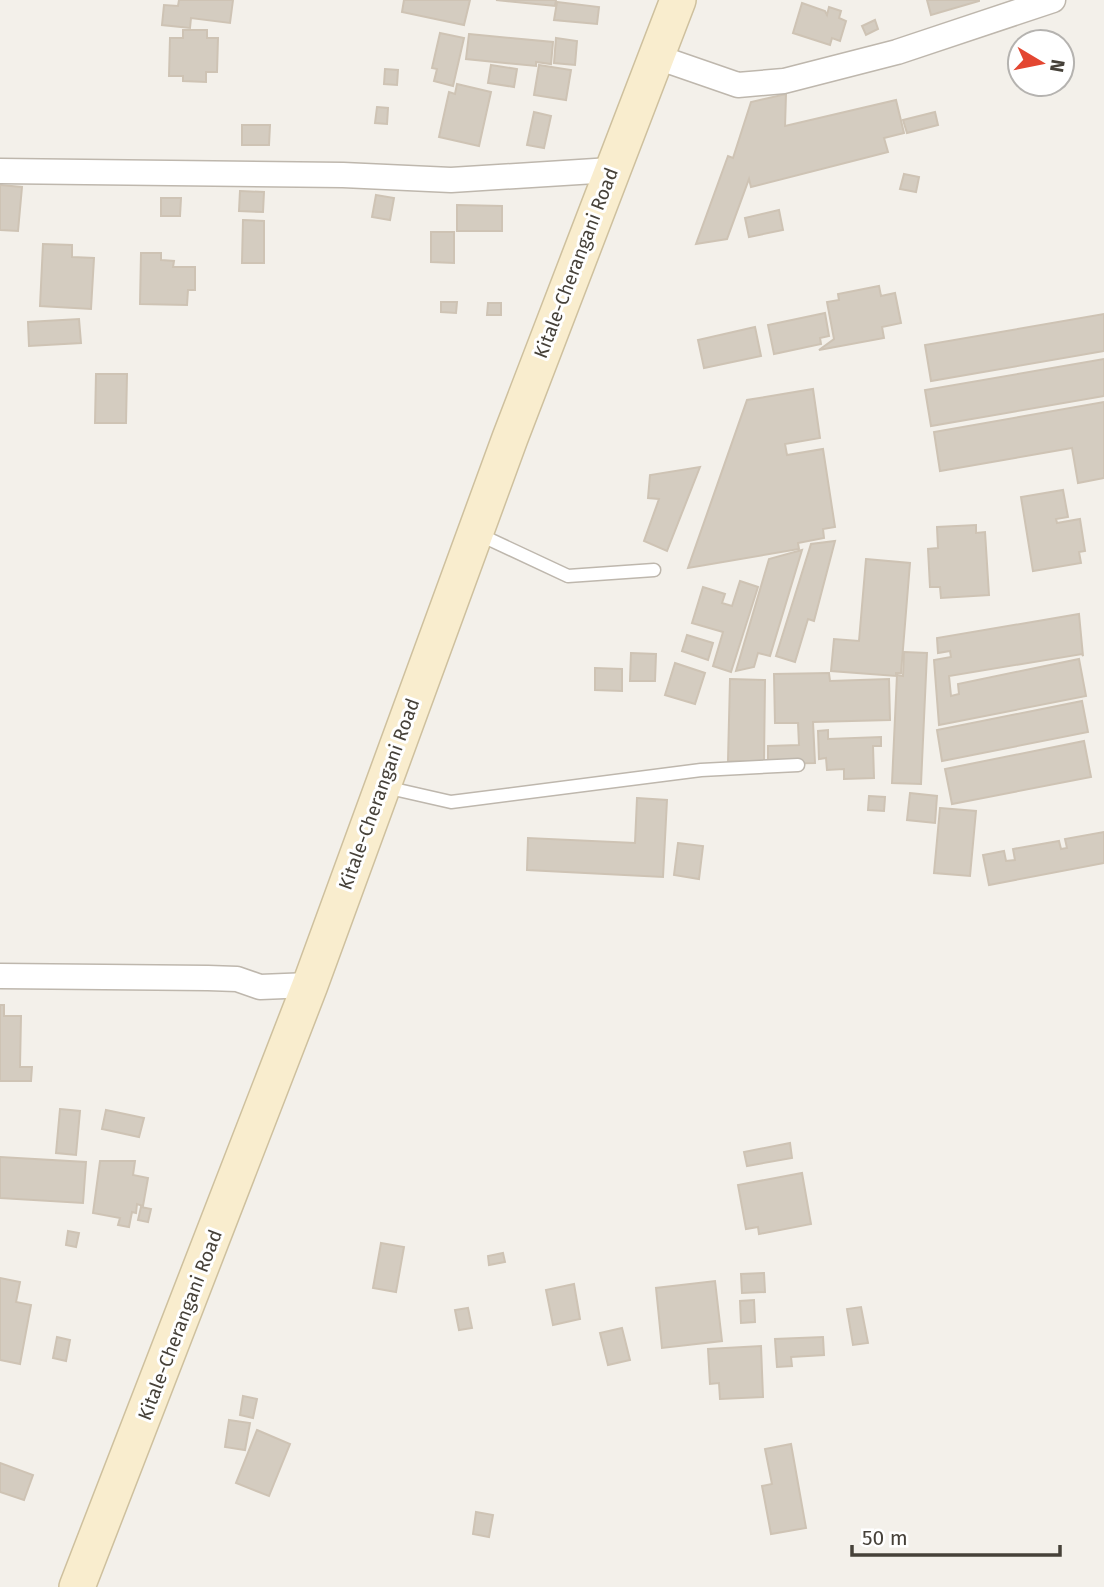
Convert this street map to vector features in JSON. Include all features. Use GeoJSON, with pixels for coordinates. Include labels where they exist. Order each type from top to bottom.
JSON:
{"type":"FeatureCollection","features":[{"type":"Feature","properties":{"kind":"main road","name":"Kitale-Cherangani Road"},"geometry":{"type":"LineString","coordinates":[[77,1587],[310,985],[611,170],[678,0]]}},
{"type":"Feature","properties":{"kind":"street"},"geometry":{"type":"LineString","coordinates":[[657,57],[738,85],[784,81],[897,52],[1053,0]]}},
{"type":"Feature","properties":{"kind":"street"},"geometry":{"type":"LineString","coordinates":[[0,171],[343,175],[451,180],[611,170]]}},
{"type":"Feature","properties":{"kind":"street"},"geometry":{"type":"LineString","coordinates":[[0,976],[208,978],[237,979],[260,987],[310,985]]}},
{"type":"Feature","properties":{"kind":"lane"},"geometry":{"type":"LineString","coordinates":[[476,533],[568,576],[654,570]]}},
{"type":"Feature","properties":{"kind":"lane"},"geometry":{"type":"LineString","coordinates":[[381,787],[451,802],[701,770],[798,765]]}},
{"type":"Feature","properties":{"kind":"building"},"geometry":{"type":"Polygon","coordinates":[[[179,0],[233,0],[230,23],[191,18],[190,28],[162,25],[164,5],[178,6],[179,0]]]}},
{"type":"Feature","properties":{"kind":"building"},"geometry":{"type":"Polygon","coordinates":[[[404,0],[470,0],[464,25],[402,12],[404,0]]]}},
{"type":"Feature","properties":{"kind":"building"},"geometry":{"type":"Polygon","coordinates":[[[496,0],[556,0],[555,6],[496,0]]]}},
{"type":"Feature","properties":{"kind":"building"},"geometry":{"type":"Polygon","coordinates":[[[927,0],[979,0],[979,1],[931,15],[927,0]]]}},
{"type":"Feature","properties":{"kind":"building"},"geometry":{"type":"Polygon","coordinates":[[[557,2],[599,7],[597,24],[554,20],[557,2]]]}},
{"type":"Feature","properties":{"kind":"building"},"geometry":{"type":"Polygon","coordinates":[[[802,3],[825,11],[827,15],[829,7],[841,11],[839,18],[846,21],[840,41],[832,38],[830,45],[793,33],[802,3]]]}},
{"type":"Feature","properties":{"kind":"building"},"geometry":{"type":"Polygon","coordinates":[[[875,20],[878,29],[866,35],[862,26],[875,20]]]}},
{"type":"Feature","properties":{"kind":"building"},"geometry":{"type":"Polygon","coordinates":[[[183,30],[207,30],[207,38],[218,38],[217,72],[206,72],[206,82],[183,81],[183,76],[169,76],[170,38],[183,38],[183,30]]]}},
{"type":"Feature","properties":{"kind":"building"},"geometry":{"type":"Polygon","coordinates":[[[440,33],[464,38],[453,86],[434,81],[437,69],[432,68],[440,33]]]}},
{"type":"Feature","properties":{"kind":"building"},"geometry":{"type":"Polygon","coordinates":[[[469,34],[553,42],[551,64],[536,62],[536,66],[466,59],[469,34]]]}},
{"type":"Feature","properties":{"kind":"building"},"geometry":{"type":"Polygon","coordinates":[[[556,38],[577,41],[575,65],[554,63],[556,38]]]}},
{"type":"Feature","properties":{"kind":"building"},"geometry":{"type":"Polygon","coordinates":[[[491,65],[517,69],[514,87],[488,83],[491,65]]]}},
{"type":"Feature","properties":{"kind":"building"},"geometry":{"type":"Polygon","coordinates":[[[539,65],[571,70],[566,100],[534,95],[539,65]]]}},
{"type":"Feature","properties":{"kind":"building"},"geometry":{"type":"Polygon","coordinates":[[[385,69],[398,70],[397,85],[384,84],[385,69]]]}},
{"type":"Feature","properties":{"kind":"building"},"geometry":{"type":"Polygon","coordinates":[[[457,84],[491,92],[479,146],[439,137],[449,92],[455,94],[457,84]]]}},
{"type":"Feature","properties":{"kind":"building"},"geometry":{"type":"Polygon","coordinates":[[[786,94],[785,126],[896,100],[904,133],[884,138],[888,152],[751,187],[749,179],[727,239],[696,244],[728,156],[733,158],[751,102],[786,94]]]}},
{"type":"Feature","properties":{"kind":"building"},"geometry":{"type":"Polygon","coordinates":[[[377,107],[388,108],[387,124],[375,123],[377,107]]]}},
{"type":"Feature","properties":{"kind":"building"},"geometry":{"type":"Polygon","coordinates":[[[534,112],[551,116],[544,148],[527,145],[534,112]]]}},
{"type":"Feature","properties":{"kind":"building"},"geometry":{"type":"Polygon","coordinates":[[[935,112],[938,125],[907,133],[903,120],[935,112]]]}},
{"type":"Feature","properties":{"kind":"building"},"geometry":{"type":"Polygon","coordinates":[[[242,125],[270,125],[269,145],[242,145],[242,125]]]}},
{"type":"Feature","properties":{"kind":"building"},"geometry":{"type":"Polygon","coordinates":[[[904,174],[919,177],[916,192],[900,189],[904,174]]]}},
{"type":"Feature","properties":{"kind":"building"},"geometry":{"type":"Polygon","coordinates":[[[0,185],[22,187],[18,231],[0,230],[0,185]]]}},
{"type":"Feature","properties":{"kind":"building"},"geometry":{"type":"Polygon","coordinates":[[[240,191],[264,192],[263,212],[239,211],[240,191]]]}},
{"type":"Feature","properties":{"kind":"building"},"geometry":{"type":"Polygon","coordinates":[[[376,195],[394,198],[390,220],[372,217],[376,195]]]}},
{"type":"Feature","properties":{"kind":"building"},"geometry":{"type":"Polygon","coordinates":[[[161,198],[181,198],[180,216],[161,216],[161,198]]]}},
{"type":"Feature","properties":{"kind":"building"},"geometry":{"type":"Polygon","coordinates":[[[457,205],[502,206],[502,231],[457,231],[457,205]]]}},
{"type":"Feature","properties":{"kind":"building"},"geometry":{"type":"Polygon","coordinates":[[[779,210],[783,230],[749,237],[745,218],[779,210]]]}},
{"type":"Feature","properties":{"kind":"building"},"geometry":{"type":"Polygon","coordinates":[[[243,220],[264,221],[264,263],[242,263],[243,220]]]}},
{"type":"Feature","properties":{"kind":"building"},"geometry":{"type":"Polygon","coordinates":[[[431,232],[454,232],[454,263],[431,262],[431,232]]]}},
{"type":"Feature","properties":{"kind":"building"},"geometry":{"type":"Polygon","coordinates":[[[43,244],[72,245],[72,257],[94,258],[91,309],[40,306],[43,244]]]}},
{"type":"Feature","properties":{"kind":"building"},"geometry":{"type":"Polygon","coordinates":[[[141,253],[161,253],[161,260],[174,261],[173,267],[195,267],[195,290],[188,290],[187,305],[140,304],[141,253]]]}},
{"type":"Feature","properties":{"kind":"building"},"geometry":{"type":"Polygon","coordinates":[[[879,286],[881,296],[895,293],[901,323],[882,327],[884,338],[819,350],[834,339],[827,302],[839,300],[838,294],[879,286]]]}},
{"type":"Feature","properties":{"kind":"building"},"geometry":{"type":"Polygon","coordinates":[[[441,302],[457,302],[456,313],[441,312],[441,302]]]}},
{"type":"Feature","properties":{"kind":"building"},"geometry":{"type":"Polygon","coordinates":[[[488,303],[501,303],[501,315],[487,315],[488,303]]]}},
{"type":"Feature","properties":{"kind":"building"},"geometry":{"type":"Polygon","coordinates":[[[825,313],[829,336],[820,338],[821,344],[774,354],[768,325],[825,313]]]}},
{"type":"Feature","properties":{"kind":"building"},"geometry":{"type":"Polygon","coordinates":[[[1104,314],[1104,351],[931,381],[925,345],[1104,314]]]}},
{"type":"Feature","properties":{"kind":"building"},"geometry":{"type":"Polygon","coordinates":[[[79,319],[81,343],[29,346],[28,322],[79,319]]]}},
{"type":"Feature","properties":{"kind":"building"},"geometry":{"type":"Polygon","coordinates":[[[755,327],[761,356],[704,368],[698,340],[755,327]]]}},
{"type":"Feature","properties":{"kind":"building"},"geometry":{"type":"Polygon","coordinates":[[[1104,359],[1104,396],[931,426],[925,390],[1104,359]]]}},
{"type":"Feature","properties":{"kind":"building"},"geometry":{"type":"Polygon","coordinates":[[[96,374],[127,374],[126,423],[95,423],[96,374]]]}},
{"type":"Feature","properties":{"kind":"building"},"geometry":{"type":"Polygon","coordinates":[[[813,389],[820,438],[785,444],[787,455],[823,449],[835,527],[823,529],[824,538],[798,543],[799,549],[688,568],[747,400],[813,389]]]}},
{"type":"Feature","properties":{"kind":"building"},"geometry":{"type":"Polygon","coordinates":[[[1104,402],[1104,478],[1078,483],[1072,448],[940,471],[934,432],[1104,402]]]}},
{"type":"Feature","properties":{"kind":"building"},"geometry":{"type":"Polygon","coordinates":[[[700,467],[667,551],[644,541],[659,499],[648,498],[650,475],[700,467]]]}},
{"type":"Feature","properties":{"kind":"building"},"geometry":{"type":"Polygon","coordinates":[[[1063,490],[1068,517],[1056,519],[1057,523],[1080,519],[1085,551],[1079,552],[1081,563],[1033,571],[1021,497],[1063,490]]]}},
{"type":"Feature","properties":{"kind":"building"},"geometry":{"type":"Polygon","coordinates":[[[976,525],[976,533],[985,532],[989,595],[941,598],[940,587],[930,587],[928,549],[938,548],[937,527],[976,525]]]}},
{"type":"Feature","properties":{"kind":"building"},"geometry":{"type":"Polygon","coordinates":[[[835,541],[814,621],[808,619],[795,662],[776,656],[811,544],[835,541]]]}},
{"type":"Feature","properties":{"kind":"building"},"geometry":{"type":"Polygon","coordinates":[[[802,550],[770,656],[758,653],[754,667],[736,671],[769,559],[802,550]]]}},
{"type":"Feature","properties":{"kind":"building"},"geometry":{"type":"Polygon","coordinates":[[[866,559],[910,563],[901,673],[896,673],[896,676],[831,671],[834,639],[859,641],[866,559]]]}},
{"type":"Feature","properties":{"kind":"building"},"geometry":{"type":"Polygon","coordinates":[[[740,581],[758,587],[731,672],[713,666],[723,632],[692,623],[703,587],[725,594],[722,603],[732,606],[740,581]]]}},
{"type":"Feature","properties":{"kind":"building"},"geometry":{"type":"Polygon","coordinates":[[[1079,614],[1083,656],[1082,654],[949,676],[951,696],[959,694],[958,684],[1079,659],[1086,696],[939,725],[934,660],[951,657],[950,651],[938,653],[937,638],[1079,614]]]}},
{"type":"Feature","properties":{"kind":"building"},"geometry":{"type":"Polygon","coordinates":[[[687,635],[713,643],[708,660],[682,651],[687,635]]]}},
{"type":"Feature","properties":{"kind":"building"},"geometry":{"type":"Polygon","coordinates":[[[904,652],[927,653],[921,784],[892,783],[897,675],[903,676],[904,652]]]}},
{"type":"Feature","properties":{"kind":"building"},"geometry":{"type":"Polygon","coordinates":[[[631,653],[656,654],[655,681],[630,681],[631,653]]]}},
{"type":"Feature","properties":{"kind":"building"},"geometry":{"type":"Polygon","coordinates":[[[675,663],[705,673],[695,704],[665,695],[675,663]]]}},
{"type":"Feature","properties":{"kind":"building"},"geometry":{"type":"Polygon","coordinates":[[[595,668],[622,669],[622,691],[595,690],[595,668]]]}},
{"type":"Feature","properties":{"kind":"building"},"geometry":{"type":"Polygon","coordinates":[[[829,673],[830,681],[889,679],[890,720],[813,722],[815,763],[768,764],[768,746],[799,745],[798,723],[775,723],[774,674],[829,673]]]}},
{"type":"Feature","properties":{"kind":"building"},"geometry":{"type":"Polygon","coordinates":[[[730,679],[765,680],[764,762],[728,761],[730,679]]]}},
{"type":"Feature","properties":{"kind":"building"},"geometry":{"type":"Polygon","coordinates":[[[1082,701],[1088,732],[942,761],[937,730],[1082,701]]]}},
{"type":"Feature","properties":{"kind":"building"},"geometry":{"type":"Polygon","coordinates":[[[828,730],[828,739],[881,737],[881,746],[873,746],[874,778],[844,779],[844,769],[827,770],[826,758],[819,759],[818,731],[828,730]]]}},
{"type":"Feature","properties":{"kind":"building"},"geometry":{"type":"Polygon","coordinates":[[[1084,741],[1091,777],[952,804],[945,769],[1084,741]]]}},
{"type":"Feature","properties":{"kind":"building"},"geometry":{"type":"Polygon","coordinates":[[[910,793],[937,796],[935,823],[907,820],[910,793]]]}},
{"type":"Feature","properties":{"kind":"building"},"geometry":{"type":"Polygon","coordinates":[[[869,796],[885,797],[884,811],[868,810],[869,796]]]}},
{"type":"Feature","properties":{"kind":"building"},"geometry":{"type":"Polygon","coordinates":[[[637,798],[667,800],[663,877],[527,870],[528,838],[635,843],[637,798]]]}},
{"type":"Feature","properties":{"kind":"building"},"geometry":{"type":"Polygon","coordinates":[[[940,808],[976,811],[970,876],[934,873],[940,808]]]}},
{"type":"Feature","properties":{"kind":"building"},"geometry":{"type":"Polygon","coordinates":[[[1104,832],[1104,863],[989,885],[983,855],[1004,851],[1006,861],[1015,860],[1013,849],[1059,841],[1061,849],[1067,848],[1065,839],[1104,832]]]}},
{"type":"Feature","properties":{"kind":"building"},"geometry":{"type":"Polygon","coordinates":[[[678,843],[703,846],[699,879],[674,875],[678,843]]]}},
{"type":"Feature","properties":{"kind":"building"},"geometry":{"type":"Polygon","coordinates":[[[0,1005],[4,1005],[4,1016],[21,1016],[20,1067],[32,1067],[31,1081],[0,1081],[0,1005]]]}},
{"type":"Feature","properties":{"kind":"building"},"geometry":{"type":"Polygon","coordinates":[[[60,1109],[80,1111],[76,1155],[56,1153],[60,1109]]]}},
{"type":"Feature","properties":{"kind":"building"},"geometry":{"type":"Polygon","coordinates":[[[106,1110],[144,1118],[139,1137],[102,1129],[106,1110]]]}},
{"type":"Feature","properties":{"kind":"building"},"geometry":{"type":"Polygon","coordinates":[[[790,1143],[792,1158],[747,1166],[744,1152],[790,1143]]]}},
{"type":"Feature","properties":{"kind":"building"},"geometry":{"type":"Polygon","coordinates":[[[0,1157],[86,1162],[83,1203],[0,1198],[0,1157]]]}},
{"type":"Feature","properties":{"kind":"building"},"geometry":{"type":"Polygon","coordinates":[[[100,1161],[135,1161],[133,1175],[148,1178],[143,1206],[137,1204],[129,1227],[118,1225],[120,1218],[93,1213],[100,1161]]]}},
{"type":"Feature","properties":{"kind":"building"},"geometry":{"type":"Polygon","coordinates":[[[802,1173],[811,1224],[759,1234],[758,1227],[746,1229],[738,1185],[802,1173]]]}},
{"type":"Feature","properties":{"kind":"building"},"geometry":{"type":"Polygon","coordinates":[[[141,1207],[151,1209],[148,1222],[138,1220],[141,1207]]]}},
{"type":"Feature","properties":{"kind":"building"},"geometry":{"type":"Polygon","coordinates":[[[68,1231],[79,1233],[76,1247],[66,1245],[68,1231]]]}},
{"type":"Feature","properties":{"kind":"building"},"geometry":{"type":"Polygon","coordinates":[[[381,1243],[404,1247],[396,1292],[373,1288],[381,1243]]]}},
{"type":"Feature","properties":{"kind":"building"},"geometry":{"type":"Polygon","coordinates":[[[503,1253],[505,1262],[489,1265],[488,1256],[503,1253]]]}},
{"type":"Feature","properties":{"kind":"building"},"geometry":{"type":"Polygon","coordinates":[[[764,1273],[765,1292],[742,1293],[741,1274],[764,1273]]]}},
{"type":"Feature","properties":{"kind":"building"},"geometry":{"type":"Polygon","coordinates":[[[0,1278],[20,1282],[16,1302],[31,1305],[20,1364],[0,1360],[0,1278]]]}},
{"type":"Feature","properties":{"kind":"building"},"geometry":{"type":"Polygon","coordinates":[[[715,1281],[722,1341],[662,1348],[656,1288],[715,1281]]]}},
{"type":"Feature","properties":{"kind":"building"},"geometry":{"type":"Polygon","coordinates":[[[574,1284],[580,1319],[553,1325],[546,1290],[574,1284]]]}},
{"type":"Feature","properties":{"kind":"building"},"geometry":{"type":"Polygon","coordinates":[[[754,1300],[755,1322],[741,1323],[740,1301],[754,1300]]]}},
{"type":"Feature","properties":{"kind":"building"},"geometry":{"type":"Polygon","coordinates":[[[861,1307],[868,1343],[853,1345],[847,1309],[861,1307]]]}},
{"type":"Feature","properties":{"kind":"building"},"geometry":{"type":"Polygon","coordinates":[[[468,1308],[472,1328],[459,1330],[455,1310],[468,1308]]]}},
{"type":"Feature","properties":{"kind":"building"},"geometry":{"type":"Polygon","coordinates":[[[622,1328],[630,1360],[608,1365],[600,1333],[622,1328]]]}},
{"type":"Feature","properties":{"kind":"building"},"geometry":{"type":"Polygon","coordinates":[[[57,1337],[70,1340],[66,1361],[53,1358],[57,1337]]]}},
{"type":"Feature","properties":{"kind":"building"},"geometry":{"type":"Polygon","coordinates":[[[823,1337],[824,1355],[791,1357],[792,1366],[777,1367],[775,1339],[823,1337]]]}},
{"type":"Feature","properties":{"kind":"building"},"geometry":{"type":"Polygon","coordinates":[[[761,1346],[763,1397],[720,1399],[719,1383],[710,1384],[708,1349],[761,1346]]]}},
{"type":"Feature","properties":{"kind":"building"},"geometry":{"type":"Polygon","coordinates":[[[243,1396],[257,1399],[253,1418],[240,1415],[243,1396]]]}},
{"type":"Feature","properties":{"kind":"building"},"geometry":{"type":"Polygon","coordinates":[[[229,1420],[250,1423],[245,1450],[225,1447],[229,1420]]]}},
{"type":"Feature","properties":{"kind":"building"},"geometry":{"type":"Polygon","coordinates":[[[257,1430],[290,1444],[269,1496],[236,1483],[257,1430]]]}},
{"type":"Feature","properties":{"kind":"building"},"geometry":{"type":"Polygon","coordinates":[[[791,1444],[806,1528],[771,1534],[762,1486],[772,1484],[765,1449],[791,1444]]]}},
{"type":"Feature","properties":{"kind":"building"},"geometry":{"type":"Polygon","coordinates":[[[0,1463],[33,1475],[24,1500],[0,1492],[0,1463]]]}},
{"type":"Feature","properties":{"kind":"building"},"geometry":{"type":"Polygon","coordinates":[[[476,1512],[493,1515],[489,1537],[473,1534],[476,1512]]]}}]}
